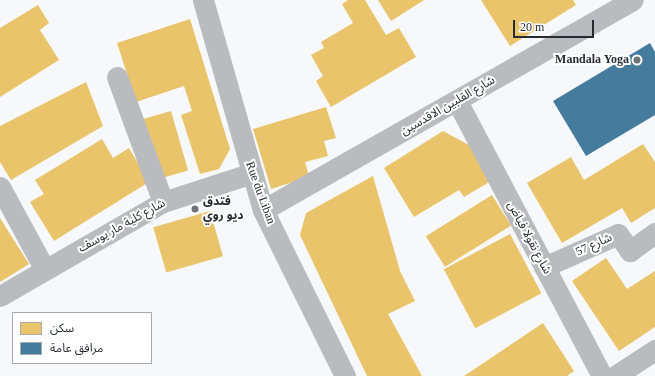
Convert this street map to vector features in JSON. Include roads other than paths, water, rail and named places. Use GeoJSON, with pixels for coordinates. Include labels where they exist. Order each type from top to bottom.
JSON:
{"type":"FeatureCollection","features":[{"type":"Feature","properties":{"kind":"street","name":"Rue du Liban"},"geometry":{"type":"LineString","coordinates":[[203,0],[263,210],[345,376]]}},
{"type":"Feature","properties":{"kind":"street","name":"شارع القلبين الاقدسين"},"geometry":{"type":"LineString","coordinates":[[263,210],[457,101],[632,0]]}},
{"type":"Feature","properties":{"kind":"street"},"geometry":{"type":"LineString","coordinates":[[117,77],[163,202]]}},
{"type":"Feature","properties":{"kind":"street","name":"شارع نقولا فياض"},"geometry":{"type":"LineString","coordinates":[[457,101],[602,376]]}},
{"type":"Feature","properties":{"kind":"street","name":"شارع كلية مار يوسف"},"geometry":{"type":"LineString","coordinates":[[0,296],[163,202],[252,173]]}},
{"type":"Feature","properties":{"kind":"street"},"geometry":{"type":"LineString","coordinates":[[0,187],[46,270]]}},
{"type":"Feature","properties":{"kind":"street","name":"شارع 57"},"geometry":{"type":"LineString","coordinates":[[544,267],[618,234],[630,251],[655,233]]}},
{"type":"Feature","properties":{"kind":"street"},"geometry":{"type":"LineString","coordinates":[[615,376],[655,350]]}},
{"type":"Feature","properties":{"kind":"place","name":"Mandala Yoga"},"geometry":{"type":"Point","coordinates":[637,60]}},
{"type":"Feature","properties":{"kind":"place","name":"فتدق ديو روي"},"geometry":{"type":"Point","coordinates":[195,209]}}]}
